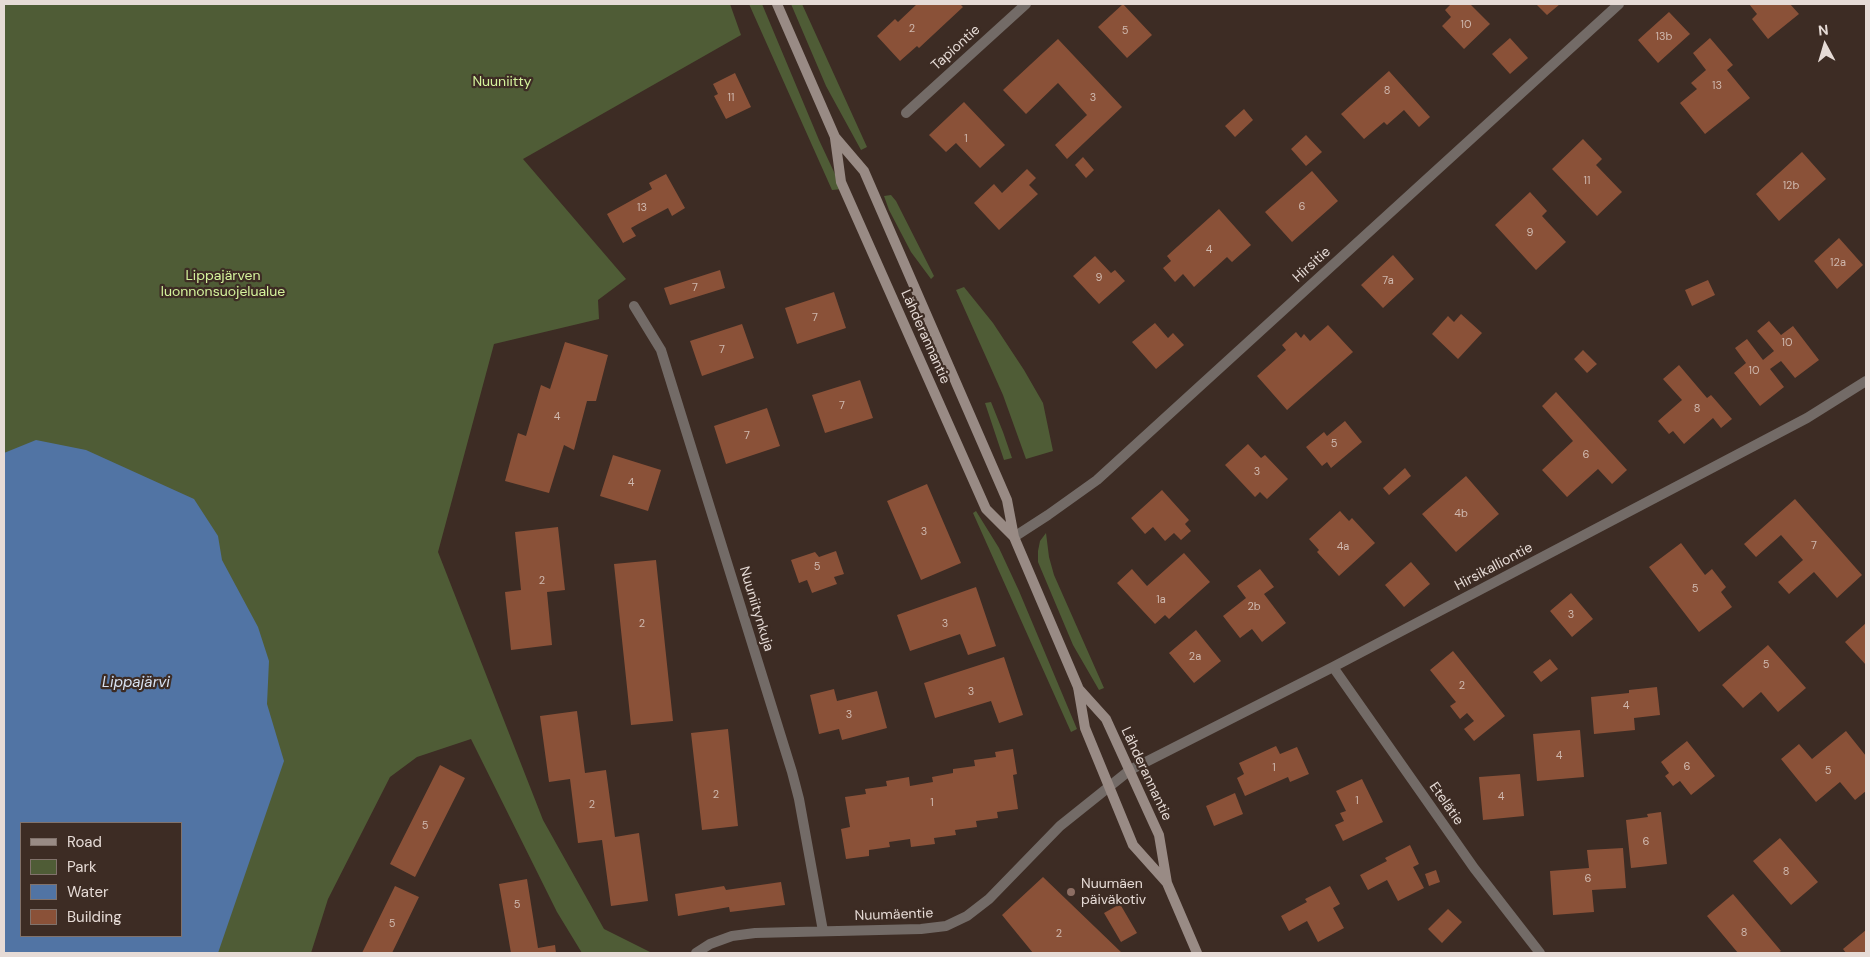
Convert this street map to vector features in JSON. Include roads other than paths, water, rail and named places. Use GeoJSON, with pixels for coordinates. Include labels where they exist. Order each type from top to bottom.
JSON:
{"type":"FeatureCollection","features":[{"type":"Feature","properties":{"kind":"main road","name":"Lähderannantie"},"geometry":{"type":"LineString","coordinates":[[777,4],[835,137],[866,176],[1008,500],[1014,536],[1078,687],[1085,728],[1134,845],[1166,883]]}},
{"type":"Feature","properties":{"kind":"main road","name":"Lähderannantie"},"geometry":{"type":"LineString","coordinates":[[835,137],[841,182],[986,509],[1014,536]]}},
{"type":"Feature","properties":{"kind":"main road","name":"Lähderannantie"},"geometry":{"type":"LineString","coordinates":[[1078,687],[1106,719],[1130,770],[1159,835],[1166,883],[1197,953]]}},
{"type":"Feature","properties":{"kind":"street","name":"Tapiontie"},"geometry":{"type":"LineString","coordinates":[[906,113],[1026,4]]}},
{"type":"Feature","properties":{"kind":"street","name":"Hirsitie"},"geometry":{"type":"LineString","coordinates":[[1014,536],[1048,516],[1097,480],[1619,4]]}},
{"type":"Feature","properties":{"kind":"street","name":"Nuuniitynkuja"},"geometry":{"type":"LineString","coordinates":[[634,306],[661,350],[789,763],[799,799],[823,931]]}},
{"type":"Feature","properties":{"kind":"street","name":"Hirsikalliontie"},"geometry":{"type":"LineString","coordinates":[[1130,770],[1333,667],[1807,418],[1866,381]]}},
{"type":"Feature","properties":{"kind":"street","name":"Etelätie"},"geometry":{"type":"LineString","coordinates":[[1333,667],[1474,868],[1540,953]]}},
{"type":"Feature","properties":{"kind":"street","name":"Nuumäentie"},"geometry":{"type":"LineString","coordinates":[[696,953],[710,944],[732,936],[755,933],[921,929],[946,926],[967,916],[989,900],[1060,826],[1130,770]]}},
{"type":"Feature","properties":{"kind":"water","name":"Lippajärvi"},"geometry":{"type":"Polygon","coordinates":[[[36,440],[86,450],[194,499],[218,536],[222,560],[258,627],[269,661],[267,704],[284,761],[218,953],[4,953],[4,453],[36,440]]]}},
{"type":"Feature","properties":{"kind":"place","name":"Nuumäen päiväkotiv"},"geometry":{"type":"Point","coordinates":[1071,892]}},
{"type":"Feature","properties":{"kind":"park label","name":"Nuuniitty"},"geometry":{"type":"Point","coordinates":[502,82]}},
{"type":"Feature","properties":{"kind":"park label","name":"Lippajärven luonnonsuojelualue"},"geometry":{"type":"Point","coordinates":[223,284]}}]}
